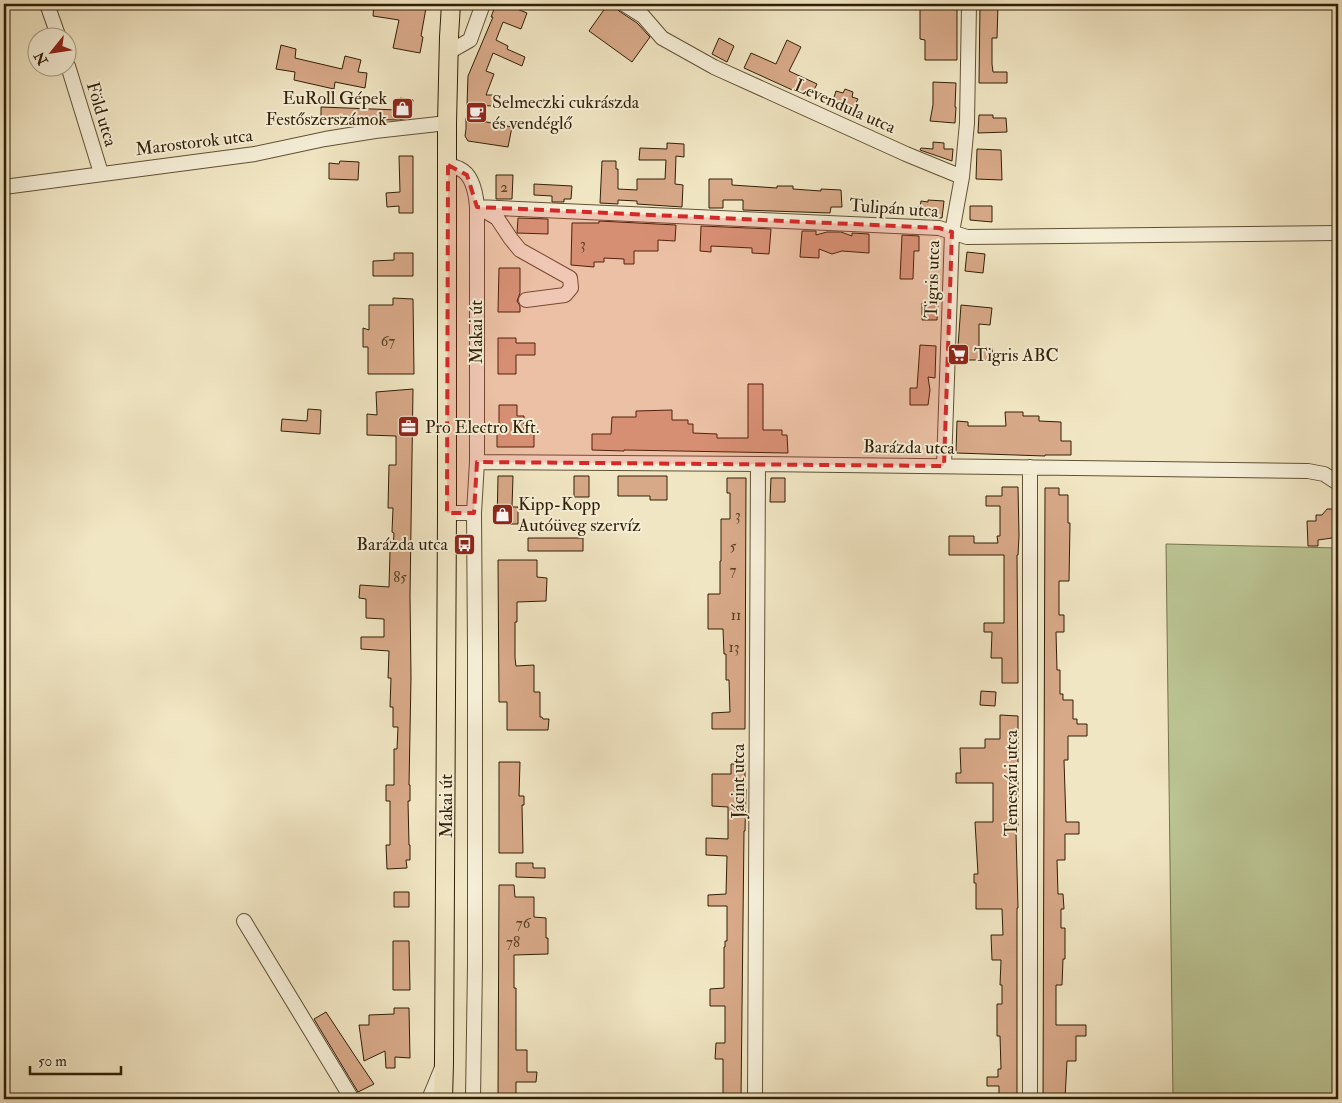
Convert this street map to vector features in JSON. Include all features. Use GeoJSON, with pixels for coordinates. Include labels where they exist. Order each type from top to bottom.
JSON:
{"type":"FeatureCollection","features":[{"type":"Feature","properties":{"kind":"main road","name":"Makai út"},"geometry":{"type":"LineString","coordinates":[[443,1099],[447,513],[447,123],[451,4]]}},
{"type":"Feature","properties":{"kind":"street"},"geometry":{"type":"LineString","coordinates":[[47,4],[55,28]]}},
{"type":"Feature","properties":{"kind":"street"},"geometry":{"type":"LineString","coordinates":[[449,52],[470,40],[483,4]]}},
{"type":"Feature","properties":{"kind":"street","name":"Levendula utca"},"geometry":{"type":"LineString","coordinates":[[624,4],[644,16],[662,38],[714,67],[906,154],[962,177]]}},
{"type":"Feature","properties":{"kind":"street","name":"Tigris utca"},"geometry":{"type":"LineString","coordinates":[[944,466],[952,232],[962,177],[967,123],[969,4]]}},
{"type":"Feature","properties":{"kind":"street","name":"Föld utca"},"geometry":{"type":"LineString","coordinates":[[72,78],[101,173]]}},
{"type":"Feature","properties":{"kind":"street","name":"Marostorok utca"},"geometry":{"type":"LineString","coordinates":[[4,187],[255,154],[375,131],[447,123]]}},
{"type":"Feature","properties":{"kind":"street","name":"Makai út"},"geometry":{"type":"LineString","coordinates":[[448,165],[462,170],[467,176],[476,196],[477,207],[477,462],[474,513],[475,965],[473,1099]]}},
{"type":"Feature","properties":{"kind":"street"},"geometry":{"type":"LineString","coordinates":[[477,207],[497,218],[520,250],[570,278],[571,288],[565,294],[526,300]]}},
{"type":"Feature","properties":{"kind":"street","name":"Tulipán utca"},"geometry":{"type":"LineString","coordinates":[[477,207],[938,228],[967,238],[1338,233]]}},
{"type":"Feature","properties":{"kind":"street","name":"Barázda utca"},"geometry":{"type":"LineString","coordinates":[[477,462],[1308,471],[1324,474],[1338,483]]}},
{"type":"Feature","properties":{"kind":"street","name":"Jácint utca"},"geometry":{"type":"LineString","coordinates":[[755,1099],[758,464]]}},
{"type":"Feature","properties":{"kind":"street","name":"Temesvári utca"},"geometry":{"type":"LineString","coordinates":[[1030,467],[1030,1099]]}},
{"type":"Feature","properties":{"kind":"street"},"geometry":{"type":"LineString","coordinates":[[447,513],[474,513]]}},
{"type":"Feature","properties":{"kind":"street"},"geometry":{"type":"LineString","coordinates":[[244,921],[352,1099]]}},
{"type":"Feature","properties":{"kind":"street"},"geometry":{"type":"LineString","coordinates":[[429,1099],[444,1062]]}},
{"type":"Feature","properties":{"kind":"highlighted area"},"geometry":{"type":"Polygon","coordinates":[[[448,165],[467,175],[477,207],[939,228],[952,232],[944,466],[477,462],[474,513],[447,513],[448,165]]]}},
{"type":"Feature","properties":{"kind":"green space"},"geometry":{"type":"Polygon","coordinates":[[[1166,544],[1338,548],[1338,1099],[1173,1099],[1166,544]]]}},
{"type":"Feature","properties":{"kind":"building"},"geometry":{"type":"Polygon","coordinates":[[[401,4],[426,8],[420,53],[393,48],[399,20],[373,16],[374,5],[400,9],[401,4]]]}},
{"type":"Feature","properties":{"kind":"building"},"geometry":{"type":"Polygon","coordinates":[[[496,4],[513,4],[512,7],[527,13],[521,29],[503,22],[496,40],[508,46],[507,49],[525,57],[522,66],[493,53],[486,71],[494,74],[486,95],[495,95],[494,106],[467,105],[468,76],[493,17],[491,17],[496,4]]]}},
{"type":"Feature","properties":{"kind":"building"},"geometry":{"type":"Polygon","coordinates":[[[608,4],[615,5],[619,11],[637,23],[650,37],[632,62],[589,31],[608,4]]]}},
{"type":"Feature","properties":{"kind":"building"},"geometry":{"type":"Polygon","coordinates":[[[920,4],[957,4],[957,60],[925,60],[925,40],[920,39],[920,4]]]}},
{"type":"Feature","properties":{"kind":"building"},"geometry":{"type":"Polygon","coordinates":[[[980,4],[998,4],[997,38],[992,38],[992,64],[993,72],[1007,72],[1007,83],[979,83],[980,4]]]}},
{"type":"Feature","properties":{"kind":"building"},"geometry":{"type":"Polygon","coordinates":[[[719,38],[734,46],[727,62],[712,54],[719,38]]]}},
{"type":"Feature","properties":{"kind":"building"},"geometry":{"type":"Polygon","coordinates":[[[787,40],[801,47],[789,71],[817,84],[810,98],[744,68],[751,53],[776,64],[787,40]]]}},
{"type":"Feature","properties":{"kind":"building"},"geometry":{"type":"Polygon","coordinates":[[[281,45],[296,49],[295,58],[342,69],[345,56],[361,60],[358,72],[367,73],[365,88],[335,82],[334,89],[294,80],[295,72],[276,69],[281,45]]]}},
{"type":"Feature","properties":{"kind":"building"},"geometry":{"type":"Polygon","coordinates":[[[933,82],[956,83],[955,123],[930,121],[933,105],[933,82]]]}},
{"type":"Feature","properties":{"kind":"building"},"geometry":{"type":"Polygon","coordinates":[[[845,89],[853,92],[852,97],[858,99],[852,111],[845,109],[844,112],[831,107],[836,91],[843,93],[845,89]]]}},
{"type":"Feature","properties":{"kind":"building"},"geometry":{"type":"Polygon","coordinates":[[[400,98],[413,100],[410,118],[398,120],[343,119],[321,116],[321,107],[398,110],[400,98]]]}},
{"type":"Feature","properties":{"kind":"building"},"geometry":{"type":"Polygon","coordinates":[[[979,115],[993,115],[993,118],[1006,118],[1007,132],[978,133],[979,115]]]}},
{"type":"Feature","properties":{"kind":"building"},"geometry":{"type":"Polygon","coordinates":[[[466,118],[512,127],[508,147],[468,141],[465,136],[466,118]]]}},
{"type":"Feature","properties":{"kind":"building"},"geometry":{"type":"Polygon","coordinates":[[[933,142],[944,143],[944,149],[953,149],[952,161],[920,150],[921,148],[933,149],[933,142]]]}},
{"type":"Feature","properties":{"kind":"building"},"geometry":{"type":"Polygon","coordinates":[[[667,143],[684,144],[684,157],[676,156],[675,184],[683,185],[682,207],[637,204],[637,201],[618,200],[618,204],[600,203],[602,161],[616,161],[618,189],[637,190],[637,179],[665,179],[666,160],[639,160],[640,148],[667,149],[667,143]]]}},
{"type":"Feature","properties":{"kind":"building"},"geometry":{"type":"Polygon","coordinates":[[[977,149],[1001,150],[1002,180],[976,179],[977,149]]]}},
{"type":"Feature","properties":{"kind":"building"},"geometry":{"type":"Polygon","coordinates":[[[399,156],[413,156],[413,213],[399,213],[399,206],[387,207],[386,193],[400,192],[399,156]]]}},
{"type":"Feature","properties":{"kind":"building"},"geometry":{"type":"Polygon","coordinates":[[[340,161],[359,162],[358,180],[329,179],[329,163],[339,164],[340,161]]]}},
{"type":"Feature","properties":{"kind":"building"},"geometry":{"type":"Polygon","coordinates":[[[496,175],[513,175],[512,199],[496,199],[496,175]]]}},
{"type":"Feature","properties":{"kind":"building"},"geometry":{"type":"Polygon","coordinates":[[[709,179],[732,179],[732,185],[777,188],[777,186],[793,186],[793,189],[821,191],[821,189],[841,190],[842,207],[831,207],[830,213],[743,210],[743,200],[723,200],[723,208],[709,208],[709,179]]]}},
{"type":"Feature","properties":{"kind":"building"},"geometry":{"type":"Polygon","coordinates":[[[534,184],[572,186],[571,199],[564,199],[564,202],[552,202],[552,196],[534,195],[534,184]]]}},
{"type":"Feature","properties":{"kind":"building"},"geometry":{"type":"Polygon","coordinates":[[[928,200],[944,201],[942,218],[911,216],[912,207],[920,207],[921,201],[928,202],[928,200]]]}},
{"type":"Feature","properties":{"kind":"building"},"geometry":{"type":"Polygon","coordinates":[[[970,206],[992,206],[992,222],[970,220],[970,206]]]}},
{"type":"Feature","properties":{"kind":"building"},"geometry":{"type":"Polygon","coordinates":[[[518,218],[548,219],[548,234],[517,233],[518,218]]]}},
{"type":"Feature","properties":{"kind":"building"},"geometry":{"type":"Polygon","coordinates":[[[599,221],[676,225],[675,241],[658,240],[658,251],[634,251],[634,264],[624,264],[624,259],[604,258],[604,262],[594,262],[594,267],[571,265],[572,223],[599,223],[599,221]]]}},
{"type":"Feature","properties":{"kind":"building"},"geometry":{"type":"Polygon","coordinates":[[[701,226],[771,229],[769,254],[752,253],[752,248],[711,246],[711,252],[700,251],[701,226]]]}},
{"type":"Feature","properties":{"kind":"building"},"geometry":{"type":"Polygon","coordinates":[[[802,231],[816,231],[816,235],[827,232],[841,232],[852,236],[852,233],[869,234],[869,253],[842,251],[832,254],[819,249],[819,258],[800,257],[802,231]]]}},
{"type":"Feature","properties":{"kind":"building"},"geometry":{"type":"Polygon","coordinates":[[[902,235],[919,236],[919,251],[914,251],[913,279],[900,279],[902,235]]]}},
{"type":"Feature","properties":{"kind":"building"},"geometry":{"type":"Polygon","coordinates":[[[967,252],[985,254],[983,273],[965,271],[967,252]]]}},
{"type":"Feature","properties":{"kind":"building"},"geometry":{"type":"Polygon","coordinates":[[[394,253],[413,253],[413,276],[373,276],[373,261],[394,260],[394,253]]]}},
{"type":"Feature","properties":{"kind":"building"},"geometry":{"type":"Polygon","coordinates":[[[499,268],[520,268],[520,293],[517,301],[520,306],[520,312],[498,312],[499,268]]]}},
{"type":"Feature","properties":{"kind":"building"},"geometry":{"type":"Polygon","coordinates":[[[393,298],[413,299],[414,374],[368,374],[368,347],[363,347],[363,328],[369,330],[369,305],[393,305],[393,298]]]}},
{"type":"Feature","properties":{"kind":"building"},"geometry":{"type":"Polygon","coordinates":[[[922,303],[938,304],[937,320],[922,320],[922,303]]]}},
{"type":"Feature","properties":{"kind":"building"},"geometry":{"type":"Polygon","coordinates":[[[961,305],[992,308],[990,325],[979,324],[979,349],[992,348],[993,360],[957,360],[961,305]]]}},
{"type":"Feature","properties":{"kind":"building"},"geometry":{"type":"Polygon","coordinates":[[[498,338],[516,338],[516,343],[535,343],[535,355],[516,355],[516,374],[498,374],[498,338]]]}},
{"type":"Feature","properties":{"kind":"building"},"geometry":{"type":"Polygon","coordinates":[[[920,345],[936,346],[935,378],[928,377],[930,390],[928,405],[910,405],[910,388],[917,388],[920,345]]]}},
{"type":"Feature","properties":{"kind":"building"},"geometry":{"type":"Polygon","coordinates":[[[748,384],[763,384],[763,430],[782,430],[782,435],[787,435],[788,453],[592,450],[592,434],[611,434],[612,417],[636,417],[636,411],[672,410],[672,420],[688,420],[688,424],[693,424],[693,433],[717,434],[717,438],[748,438],[748,384]]]}},
{"type":"Feature","properties":{"kind":"building"},"geometry":{"type":"Polygon","coordinates":[[[413,389],[410,801],[408,801],[410,860],[406,860],[407,868],[387,869],[386,845],[390,845],[390,801],[386,801],[386,785],[394,785],[394,749],[397,749],[398,727],[393,727],[393,707],[390,707],[391,678],[388,678],[389,651],[361,649],[361,637],[384,637],[384,619],[366,618],[366,599],[359,598],[360,585],[389,587],[390,551],[393,551],[394,533],[392,532],[393,508],[388,508],[389,465],[396,465],[396,436],[367,435],[367,414],[377,415],[376,392],[413,389]]]}},
{"type":"Feature","properties":{"kind":"building"},"geometry":{"type":"Polygon","coordinates":[[[499,405],[517,405],[517,416],[524,416],[524,432],[534,432],[534,447],[497,447],[499,405]]]}},
{"type":"Feature","properties":{"kind":"building"},"geometry":{"type":"Polygon","coordinates":[[[308,409],[321,410],[320,434],[281,431],[282,419],[307,421],[308,409]]]}},
{"type":"Feature","properties":{"kind":"building"},"geometry":{"type":"Polygon","coordinates":[[[1005,412],[1023,412],[1023,416],[1039,416],[1039,421],[1061,422],[1061,441],[1071,441],[1071,455],[956,453],[957,421],[968,422],[968,426],[1006,426],[1005,412]]]}},
{"type":"Feature","properties":{"kind":"building"},"geometry":{"type":"Polygon","coordinates":[[[498,476],[513,476],[512,507],[518,507],[518,524],[497,524],[498,476]]]}},
{"type":"Feature","properties":{"kind":"building"},"geometry":{"type":"Polygon","coordinates":[[[574,476],[589,476],[589,497],[574,497],[574,476]]]}},
{"type":"Feature","properties":{"kind":"building"},"geometry":{"type":"Polygon","coordinates":[[[618,476],[667,476],[667,500],[650,500],[650,496],[618,496],[618,476]]]}},
{"type":"Feature","properties":{"kind":"building"},"geometry":{"type":"Polygon","coordinates":[[[727,478],[746,478],[745,729],[712,729],[712,713],[730,712],[729,680],[726,680],[726,654],[724,654],[723,629],[708,629],[708,594],[720,594],[721,519],[730,519],[730,493],[727,493],[727,478]]]}},
{"type":"Feature","properties":{"kind":"building"},"geometry":{"type":"Polygon","coordinates":[[[771,478],[785,478],[785,502],[770,502],[771,478]]]}},
{"type":"Feature","properties":{"kind":"building"},"geometry":{"type":"Polygon","coordinates":[[[1002,487],[1018,487],[1018,683],[1002,683],[1002,658],[991,658],[992,632],[984,632],[984,623],[1004,623],[1004,555],[949,555],[949,536],[974,536],[974,543],[998,543],[997,536],[1000,536],[1000,506],[986,506],[986,496],[1002,496],[1002,487]]]}},
{"type":"Feature","properties":{"kind":"building"},"geometry":{"type":"Polygon","coordinates":[[[1045,488],[1059,488],[1059,495],[1068,495],[1068,523],[1070,523],[1069,581],[1059,581],[1059,615],[1064,615],[1064,632],[1056,632],[1057,670],[1060,670],[1060,694],[1063,694],[1063,700],[1073,700],[1073,719],[1077,719],[1077,724],[1087,724],[1087,736],[1068,736],[1068,760],[1064,760],[1066,822],[1079,822],[1079,834],[1065,834],[1065,860],[1057,860],[1058,894],[1063,894],[1064,909],[1061,909],[1061,928],[1065,928],[1065,959],[1063,959],[1062,985],[1056,985],[1056,1025],[1086,1025],[1086,1036],[1076,1036],[1076,1061],[1067,1061],[1065,1099],[1043,1099],[1045,488]]]}},
{"type":"Feature","properties":{"kind":"building"},"geometry":{"type":"Polygon","coordinates":[[[1327,509],[1333,509],[1338,516],[1338,534],[1332,538],[1318,540],[1318,546],[1308,546],[1307,521],[1316,521],[1316,515],[1322,515],[1327,509]]]}},
{"type":"Feature","properties":{"kind":"building"},"geometry":{"type":"Polygon","coordinates":[[[528,538],[583,538],[583,551],[528,551],[528,538]]]}},
{"type":"Feature","properties":{"kind":"building"},"geometry":{"type":"Polygon","coordinates":[[[498,560],[537,560],[537,577],[547,578],[546,601],[517,602],[515,658],[516,666],[534,665],[534,692],[540,692],[540,717],[549,719],[548,730],[507,730],[507,702],[499,702],[498,560]]]}},
{"type":"Feature","properties":{"kind":"building"},"geometry":{"type":"Polygon","coordinates":[[[981,691],[996,692],[995,706],[980,705],[981,691]]]}},
{"type":"Feature","properties":{"kind":"building"},"geometry":{"type":"Polygon","coordinates":[[[1000,715],[1018,716],[1018,833],[1016,833],[1018,908],[1017,1099],[999,1099],[999,1086],[987,1086],[987,1077],[998,1077],[998,1069],[1001,1069],[1000,1036],[997,1036],[997,1004],[1002,1004],[1002,985],[1000,985],[1001,960],[992,960],[991,935],[1003,935],[1002,909],[976,909],[974,874],[978,874],[975,822],[993,822],[993,783],[956,783],[956,773],[961,773],[960,748],[985,748],[985,739],[1000,739],[1000,715]]]}},
{"type":"Feature","properties":{"kind":"building"},"geometry":{"type":"Polygon","coordinates":[[[499,762],[520,762],[519,796],[524,796],[524,805],[522,805],[523,853],[499,853],[499,762]]]}},
{"type":"Feature","properties":{"kind":"building"},"geometry":{"type":"Polygon","coordinates":[[[731,764],[745,764],[746,789],[741,1099],[723,1099],[723,1059],[715,1059],[716,1043],[725,1043],[725,1006],[710,1006],[710,989],[724,988],[727,906],[708,906],[708,895],[726,894],[727,856],[706,855],[706,838],[728,839],[728,807],[712,806],[712,774],[731,774],[731,764]]]}},
{"type":"Feature","properties":{"kind":"building"},"geometry":{"type":"Polygon","coordinates":[[[516,863],[533,863],[533,868],[545,868],[545,878],[516,877],[516,863]]]}},
{"type":"Feature","properties":{"kind":"building"},"geometry":{"type":"Polygon","coordinates":[[[499,885],[514,885],[515,897],[534,897],[534,917],[546,918],[546,938],[548,938],[548,954],[514,955],[516,1050],[527,1050],[527,1072],[537,1072],[536,1082],[516,1082],[516,1099],[498,1099],[499,885]]]}},
{"type":"Feature","properties":{"kind":"building"},"geometry":{"type":"Polygon","coordinates":[[[394,892],[409,892],[409,907],[394,907],[394,892]]]}},
{"type":"Feature","properties":{"kind":"building"},"geometry":{"type":"Polygon","coordinates":[[[393,941],[409,941],[410,990],[393,990],[393,941]]]}},
{"type":"Feature","properties":{"kind":"building"},"geometry":{"type":"Polygon","coordinates":[[[394,1008],[409,1008],[410,1058],[395,1057],[395,1068],[386,1068],[385,1051],[364,1061],[359,1025],[369,1025],[369,1015],[394,1014],[394,1008]]]}},
{"type":"Feature","properties":{"kind":"building"},"geometry":{"type":"Polygon","coordinates":[[[326,1012],[374,1084],[358,1092],[314,1019],[326,1012]]]}},
{"type":"Feature","properties":{"kind":"place","name":"EuRoll Gépek Festőszerszámok"},"geometry":{"type":"Point","coordinates":[403,108]}},
{"type":"Feature","properties":{"kind":"place","name":"Selmeczki cukrászda és vendéglő"},"geometry":{"type":"Point","coordinates":[476,112]}},
{"type":"Feature","properties":{"kind":"place","name":"Tigris ABC"},"geometry":{"type":"Point","coordinates":[958,355]}},
{"type":"Feature","properties":{"kind":"place","name":"Pro Electro Kft."},"geometry":{"type":"Point","coordinates":[409,427]}},
{"type":"Feature","properties":{"kind":"place","name":"Kipp-Kopp Autóüveg szervíz"},"geometry":{"type":"Point","coordinates":[502,514]}},
{"type":"Feature","properties":{"kind":"place","name":"Barázda utca"},"geometry":{"type":"Point","coordinates":[464,544]}}]}
